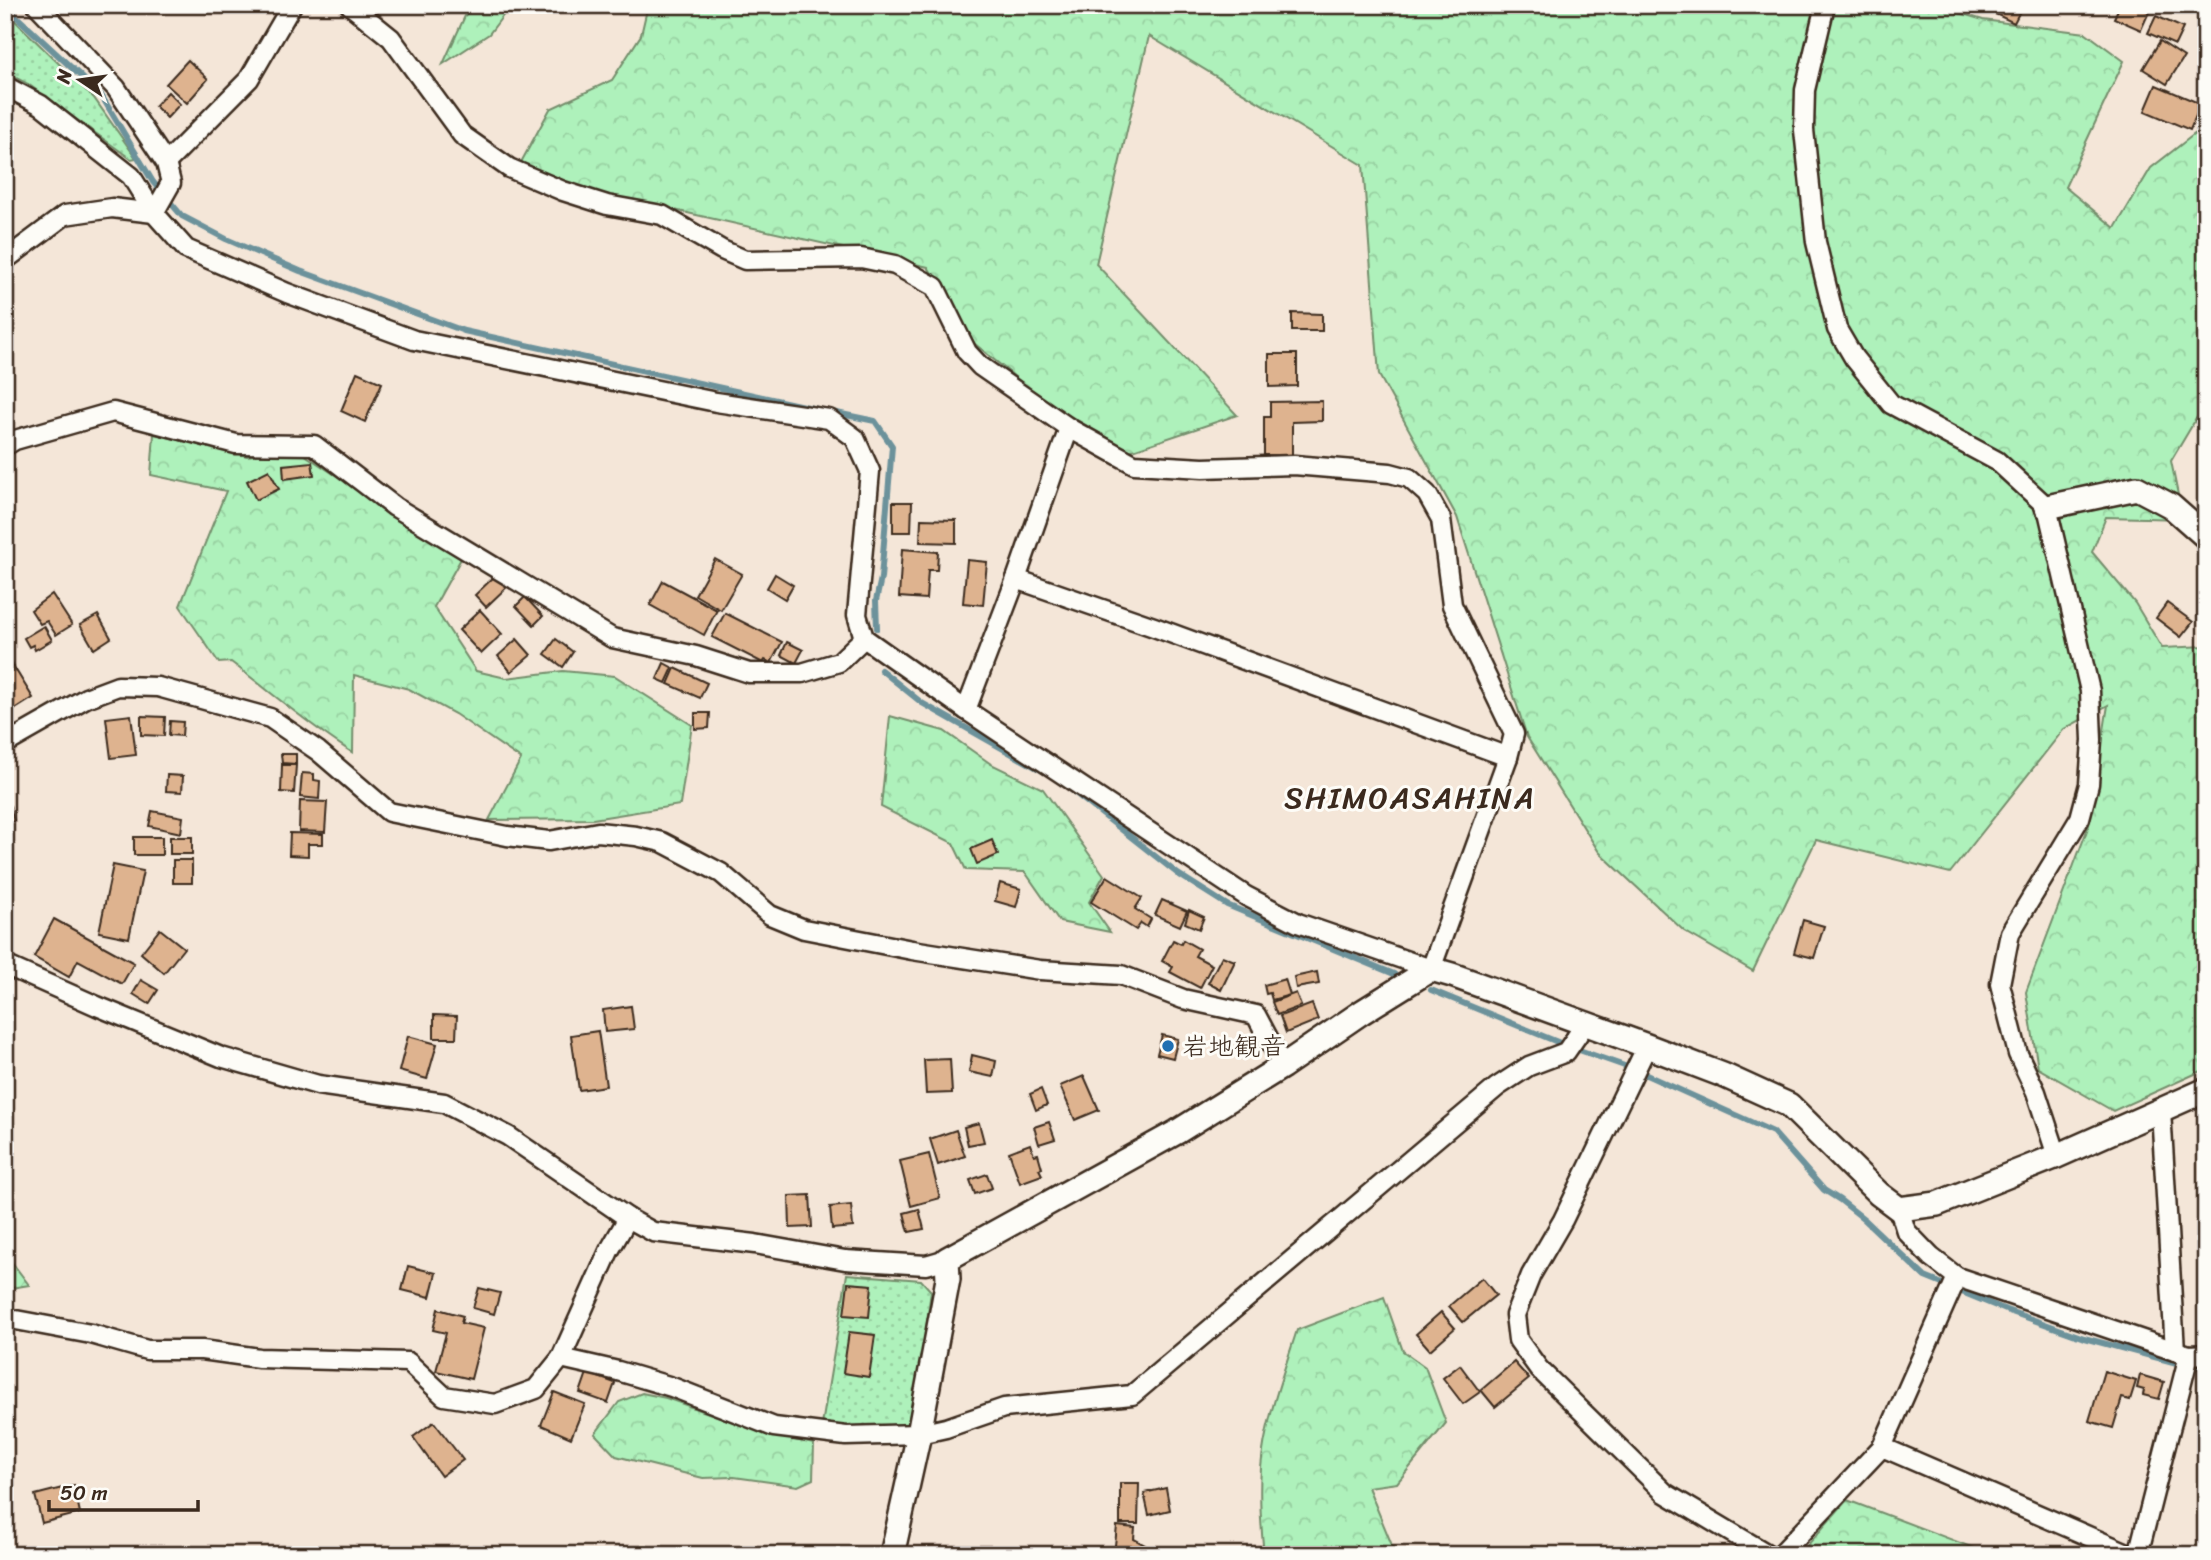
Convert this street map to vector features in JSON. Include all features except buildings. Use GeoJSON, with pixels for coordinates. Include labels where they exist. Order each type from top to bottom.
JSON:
{"type":"FeatureCollection","features":[{"type":"Feature","properties":{"kind":"street"},"geometry":{"type":"LineString","coordinates":[[37,5],[116,88],[166,163],[171,183],[154,213]]}},
{"type":"Feature","properties":{"kind":"street"},"geometry":{"type":"LineString","coordinates":[[166,163],[249,79],[292,5]]}},
{"type":"Feature","properties":{"kind":"street"},"geometry":{"type":"LineString","coordinates":[[5,965],[222,1057],[318,1085],[444,1103],[508,1136],[628,1218],[653,1232],[755,1244],[845,1260],[926,1265],[947,1259],[1177,1132],[1431,969],[1508,757],[1514,734],[1452,605],[1441,519],[1427,494],[1409,478],[1390,473],[1294,466],[1203,468],[1134,464],[1069,428],[980,366],[967,352],[935,287],[895,265],[861,258],[745,260],[722,250],[663,215],[607,205],[563,191],[509,168],[462,135],[391,38],[349,5]]}},
{"type":"Feature","properties":{"kind":"street"},"geometry":{"type":"LineString","coordinates":[[1825,5],[1805,90],[1804,130],[1816,242],[1838,328],[1854,358],[1891,404],[1997,461],[2047,507],[2090,691],[2092,740],[2089,784],[2080,818],[2010,933],[2000,984],[2018,1054],[2036,1092],[2057,1156]]}},
{"type":"Feature","properties":{"kind":"street"},"geometry":{"type":"LineString","coordinates":[[5,86],[41,105],[131,176],[154,213],[186,249],[287,293],[414,340],[716,402],[829,419],[856,438],[870,471],[857,615],[864,638],[966,710],[1246,896],[1298,923],[1452,975],[1644,1052],[1723,1075],[1789,1105],[1879,1194],[1899,1209],[1906,1231],[1931,1257],[1953,1287],[2189,1358]]}},
{"type":"Feature","properties":{"kind":"street"},"geometry":{"type":"LineString","coordinates":[[5,261],[65,215],[111,208],[154,213]]}},
{"type":"Feature","properties":{"kind":"street"},"geometry":{"type":"LineString","coordinates":[[5,446],[15,440],[113,412],[236,444],[314,445],[395,507],[611,638],[696,656],[749,673],[802,674],[839,662],[864,638]]}},
{"type":"Feature","properties":{"kind":"street"},"geometry":{"type":"LineString","coordinates":[[966,710],[1069,428]]}},
{"type":"Feature","properties":{"kind":"street"},"geometry":{"type":"LineString","coordinates":[[2047,507],[2137,488],[2171,506],[2206,537]]}},
{"type":"Feature","properties":{"kind":"street"},"geometry":{"type":"LineString","coordinates":[[1016,579],[1508,757]]}},
{"type":"Feature","properties":{"kind":"street"},"geometry":{"type":"LineString","coordinates":[[5,744],[86,698],[118,686],[158,687],[270,718],[318,751],[389,812],[506,836],[548,841],[598,832],[662,842],[721,873],[770,915],[804,929],[912,950],[1040,970],[1121,975],[1183,999],[1256,1015],[1283,1066]]}},
{"type":"Feature","properties":{"kind":"street"},"geometry":{"type":"LineString","coordinates":[[561,1358],[671,1387],[774,1427],[846,1436],[919,1434],[946,1428],[1004,1408],[1132,1395],[1497,1087],[1529,1066],[1566,1052],[1582,1029]]}},
{"type":"Feature","properties":{"kind":"street"},"geometry":{"type":"LineString","coordinates":[[1644,1052],[1563,1220],[1531,1275],[1515,1315],[1518,1340],[1539,1369],[1665,1493],[1769,1555]]}},
{"type":"Feature","properties":{"kind":"street"},"geometry":{"type":"LineString","coordinates":[[1899,1209],[1937,1204],[2057,1156],[2206,1090]]}},
{"type":"Feature","properties":{"kind":"street"},"geometry":{"type":"LineString","coordinates":[[2138,1555],[2189,1358],[2161,1111]]}},
{"type":"Feature","properties":{"kind":"street"},"geometry":{"type":"LineString","coordinates":[[5,1318],[91,1334],[147,1350],[202,1350],[259,1358],[408,1362],[444,1396],[495,1404],[536,1389],[561,1358],[609,1251],[628,1218]]}},
{"type":"Feature","properties":{"kind":"street"},"geometry":{"type":"LineString","coordinates":[[892,1555],[919,1434],[948,1279],[947,1259]]}},
{"type":"Feature","properties":{"kind":"street"},"geometry":{"type":"LineString","coordinates":[[1780,1555],[1882,1447],[1953,1287]]}},
{"type":"Feature","properties":{"kind":"street"},"geometry":{"type":"LineString","coordinates":[[1882,1447],[2132,1555]]}},
{"type":"Feature","properties":{"kind":"green space"},"geometry":{"type":"Polygon","coordinates":[[[470,5],[511,5],[489,34],[443,64],[470,5]]]}},
{"type":"Feature","properties":{"kind":"green space"},"geometry":{"type":"Polygon","coordinates":[[[648,5],[1933,5],[1983,20],[2086,33],[2124,61],[2065,187],[2115,228],[2151,168],[2206,125],[2206,402],[2171,461],[2183,519],[2106,517],[2092,552],[2135,603],[2162,648],[2206,646],[2206,1069],[2113,1111],[2038,1068],[2026,992],[2089,825],[2108,705],[2064,729],[1950,873],[1816,840],[1753,971],[1684,931],[1599,852],[1527,737],[1457,517],[1379,375],[1363,165],[1149,36],[1096,264],[1237,415],[1130,451],[1043,400],[975,344],[928,267],[603,194],[519,166],[550,109],[612,80],[641,35],[648,5]]]}},
{"type":"Feature","properties":{"kind":"green space"},"geometry":{"type":"Polygon","coordinates":[[[5,11],[94,98],[136,158],[131,159],[28,84],[5,72],[5,11]]]}},
{"type":"Feature","properties":{"kind":"green space"},"geometry":{"type":"Polygon","coordinates":[[[154,434],[247,456],[296,449],[403,520],[463,555],[434,607],[476,671],[506,678],[563,671],[615,676],[692,725],[680,805],[593,819],[489,820],[521,759],[455,714],[409,689],[354,675],[353,753],[306,721],[231,662],[219,663],[180,606],[226,491],[151,475],[154,434]]]}},
{"type":"Feature","properties":{"kind":"green space"},"geometry":{"type":"Polygon","coordinates":[[[890,716],[944,731],[991,764],[1043,789],[1104,875],[1089,902],[1110,932],[1060,922],[1025,872],[966,870],[953,843],[881,807],[890,716]]]}},
{"type":"Feature","properties":{"kind":"green space"},"geometry":{"type":"Polygon","coordinates":[[[5,1253],[29,1285],[5,1289],[5,1253]]]}},
{"type":"Feature","properties":{"kind":"green space"},"geometry":{"type":"Polygon","coordinates":[[[847,1274],[921,1280],[931,1291],[916,1407],[908,1425],[886,1428],[822,1425],[847,1274]]]}},
{"type":"Feature","properties":{"kind":"green space"},"geometry":{"type":"Polygon","coordinates":[[[1384,1297],[1403,1351],[1425,1367],[1446,1423],[1397,1483],[1368,1487],[1396,1555],[1264,1555],[1260,1500],[1263,1451],[1275,1398],[1297,1330],[1384,1297]]]}},
{"type":"Feature","properties":{"kind":"green space"},"geometry":{"type":"Polygon","coordinates":[[[642,1393],[666,1398],[771,1435],[814,1444],[813,1479],[798,1486],[734,1477],[703,1478],[616,1456],[595,1434],[619,1402],[642,1393]]]}},
{"type":"Feature","properties":{"kind":"green space"},"geometry":{"type":"Polygon","coordinates":[[[1847,1500],[1979,1550],[1984,1555],[1799,1555],[1847,1500]]]}},
{"type":"Feature","properties":{"kind":"waterway"},"geometry":{"type":"LineString","coordinates":[[5,6],[101,95],[153,182],[182,216],[226,239],[300,271],[464,331],[817,409]]}},
{"type":"Feature","properties":{"kind":"waterway"},"geometry":{"type":"LineString","coordinates":[[827,411],[875,421],[892,446],[881,578],[876,601],[877,628]]}},
{"type":"Feature","properties":{"kind":"waterway"},"geometry":{"type":"LineString","coordinates":[[881,670],[922,703],[1046,773]]}},
{"type":"Feature","properties":{"kind":"waterway"},"geometry":{"type":"LineString","coordinates":[[1070,789],[1178,874],[1227,905],[1394,974]]}},
{"type":"Feature","properties":{"kind":"waterway"},"geometry":{"type":"LineString","coordinates":[[1431,990],[1565,1045],[1633,1069],[1773,1132],[1824,1190],[1864,1219],[1925,1277],[2084,1338],[2206,1368]]}},
{"type":"Feature","properties":{"kind":"place","name":"岩地観音"},"geometry":{"type":"Point","coordinates":[1168,1046]}},
{"type":"Feature","properties":{"kind":"district","name":"SHIMOASAHINA"},"geometry":{"type":"Point","coordinates":[1410,798]}}]}
